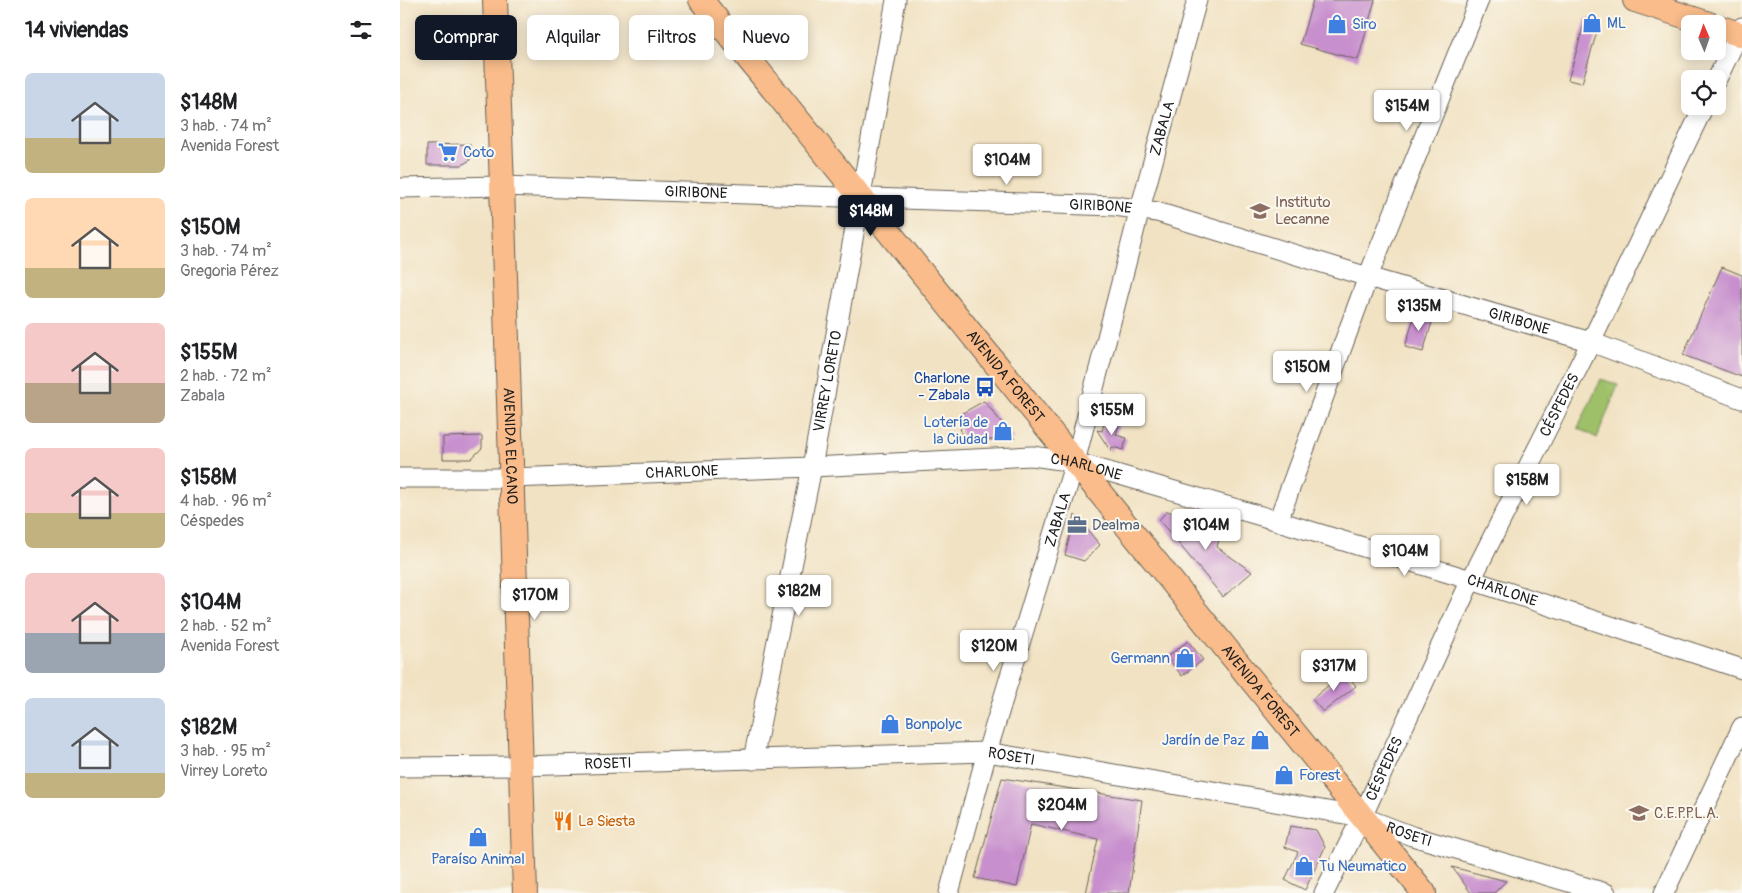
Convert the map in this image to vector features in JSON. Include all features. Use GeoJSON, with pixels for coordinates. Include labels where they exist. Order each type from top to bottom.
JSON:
{"type":"FeatureCollection","features":[{"type":"Feature","properties":{"kind":"main road","name":"AVENIDA ELCANO"},"geometry":{"type":"LineString","coordinates":[[494,0],[502,186],[525,893]]}},
{"type":"Feature","properties":{"kind":"main road","name":"AVENIDA FOREST"},"geometry":{"type":"LineString","coordinates":[[701,0],[1424,893]]}},
{"type":"Feature","properties":{"kind":"main road"},"geometry":{"type":"LineString","coordinates":[[1635,0],[1681,15]]}},
{"type":"Feature","properties":{"kind":"street","name":"VIRREY LORETO"},"geometry":{"type":"LineString","coordinates":[[753,760],[812,467],[896,0]]}},
{"type":"Feature","properties":{"kind":"street","name":"ZABALA"},"geometry":{"type":"LineString","coordinates":[[949,893],[987,752],[1075,462],[1140,209],[1197,0]]}},
{"type":"Feature","properties":{"kind":"street"},"geometry":{"type":"LineString","coordinates":[[1278,521],[1368,276],[1479,0]]}},
{"type":"Feature","properties":{"kind":"street"},"geometry":{"type":"LineString","coordinates":[[1720,70],[1735,30]]}},
{"type":"Feature","properties":{"kind":"street","name":"CÉSPEDES"},"geometry":{"type":"LineString","coordinates":[[1324,893],[1362,817],[1471,580],[1591,342],[1700,115]]}},
{"type":"Feature","properties":{"kind":"street","name":"GIRIBONE"},"geometry":{"type":"LineString","coordinates":[[400,188],[502,186],[1115,206],[1140,209],[1157,212],[1591,342],[1742,399]]}},
{"type":"Feature","properties":{"kind":"street","name":"CHARLONE"},"geometry":{"type":"LineString","coordinates":[[400,478],[511,478],[812,467],[1032,456],[1075,462],[1471,580],[1742,669]]}},
{"type":"Feature","properties":{"kind":"street"},"geometry":{"type":"LineString","coordinates":[[1664,893],[1742,727]]}},
{"type":"Feature","properties":{"kind":"street","name":"ROSETI"},"geometry":{"type":"LineString","coordinates":[[400,767],[520,766],[987,752],[1362,817],[1412,836],[1606,893]]}},
{"type":"Feature","properties":{"kind":"green space"},"geometry":{"type":"Polygon","coordinates":[[[1601,379],[1618,385],[1597,438],[1578,428],[1601,379]]]}},
{"type":"Feature","properties":{"kind":"building","name":"Siro"},"geometry":{"type":"Polygon","coordinates":[[[1313,0],[1375,0],[1358,60],[1300,44],[1313,0]]]}},
{"type":"Feature","properties":{"kind":"building"},"geometry":{"type":"Polygon","coordinates":[[[1586,18],[1600,21],[1582,83],[1568,80],[1586,18]]]}},
{"type":"Feature","properties":{"kind":"building","name":"Coto"},"geometry":{"type":"Polygon","coordinates":[[[470,144],[470,160],[462,165],[427,165],[427,145],[470,144]]]}},
{"type":"Feature","properties":{"kind":"building"},"geometry":{"type":"Polygon","coordinates":[[[1722,267],[1742,275],[1742,377],[1683,355],[1722,267]]]}},
{"type":"Feature","properties":{"kind":"building"},"geometry":{"type":"Polygon","coordinates":[[[1416,311],[1434,316],[1423,352],[1405,347],[1416,311]]]}},
{"type":"Feature","properties":{"kind":"building"},"geometry":{"type":"Polygon","coordinates":[[[984,401],[1015,439],[962,441],[959,415],[984,401]]]}},
{"type":"Feature","properties":{"kind":"building"},"geometry":{"type":"Polygon","coordinates":[[[1105,421],[1119,425],[1116,435],[1127,438],[1123,450],[1112,447],[1111,452],[1097,430],[1102,431],[1105,421]]]}},
{"type":"Feature","properties":{"kind":"building"},"geometry":{"type":"Polygon","coordinates":[[[482,436],[482,448],[471,459],[443,459],[443,437],[482,436]]]}},
{"type":"Feature","properties":{"kind":"building"},"geometry":{"type":"Polygon","coordinates":[[[1167,511],[1222,528],[1217,547],[1252,572],[1223,597],[1159,520],[1167,511]]]}},
{"type":"Feature","properties":{"kind":"building"},"geometry":{"type":"Polygon","coordinates":[[[1075,515],[1100,545],[1084,561],[1065,555],[1075,515]]]}},
{"type":"Feature","properties":{"kind":"building","name":"Germann"},"geometry":{"type":"Polygon","coordinates":[[[1188,641],[1203,660],[1182,676],[1167,657],[1188,641]]]}},
{"type":"Feature","properties":{"kind":"building"},"geometry":{"type":"Polygon","coordinates":[[[1345,672],[1356,686],[1323,712],[1312,699],[1345,672]]]}},
{"type":"Feature","properties":{"kind":"building"},"geometry":{"type":"Polygon","coordinates":[[[1002,778],[1142,800],[1129,893],[1086,893],[1098,839],[1031,824],[1017,887],[975,878],[1002,778]]]}},
{"type":"Feature","properties":{"kind":"building","name":"Tu Neumatico"},"geometry":{"type":"Polygon","coordinates":[[[1290,826],[1316,830],[1325,847],[1305,890],[1285,880],[1298,852],[1285,847],[1290,826]]]}},
{"type":"Feature","properties":{"kind":"building"},"geometry":{"type":"Polygon","coordinates":[[[1452,867],[1506,881],[1494,893],[1471,893],[1452,867]]]}},
{"type":"Feature","properties":{"kind":"place","name":"ML"},"geometry":{"type":"Point","coordinates":[1592,23]}},
{"type":"Feature","properties":{"kind":"place","name":"Siro"},"geometry":{"type":"Point","coordinates":[1337,24]}},
{"type":"Feature","properties":{"kind":"place","name":"Coto"},"geometry":{"type":"Point","coordinates":[448,152]}},
{"type":"Feature","properties":{"kind":"place","name":"Instituto Lecanne"},"geometry":{"type":"Point","coordinates":[1260,211]}},
{"type":"Feature","properties":{"kind":"place","name":"Charlone - Zabala"},"geometry":{"type":"Point","coordinates":[985,387]}},
{"type":"Feature","properties":{"kind":"place","name":"Lotería de la Ciudad"},"geometry":{"type":"Point","coordinates":[1003,431]}},
{"type":"Feature","properties":{"kind":"place","name":"Dealma"},"geometry":{"type":"Point","coordinates":[1077,525]}},
{"type":"Feature","properties":{"kind":"place","name":"Germann"},"geometry":{"type":"Point","coordinates":[1185,658]}},
{"type":"Feature","properties":{"kind":"place","name":"Bonpolyc"},"geometry":{"type":"Point","coordinates":[890,724]}},
{"type":"Feature","properties":{"kind":"place","name":"Jardín de Paz"},"geometry":{"type":"Point","coordinates":[1260,740]}},
{"type":"Feature","properties":{"kind":"place","name":"Forest"},"geometry":{"type":"Point","coordinates":[1284,775]}},
{"type":"Feature","properties":{"kind":"place","name":"C.E.P.P.L.A."},"geometry":{"type":"Point","coordinates":[1639,813]}},
{"type":"Feature","properties":{"kind":"place","name":"La Siesta"},"geometry":{"type":"Point","coordinates":[563,821]}},
{"type":"Feature","properties":{"kind":"place","name":"Paraíso Animal"},"geometry":{"type":"Point","coordinates":[478,837]}},
{"type":"Feature","properties":{"kind":"place","name":"Tu Neumatico"},"geometry":{"type":"Point","coordinates":[1304,866]}}]}
